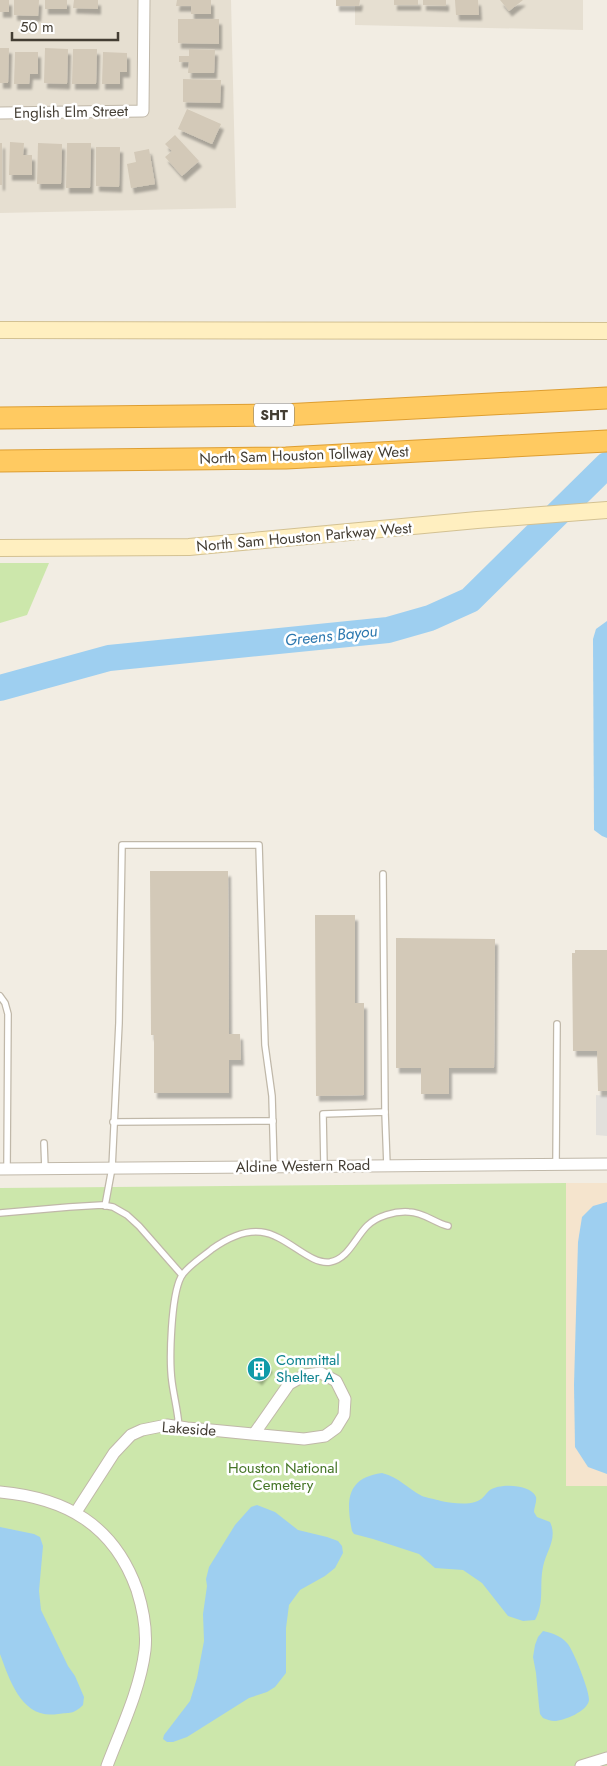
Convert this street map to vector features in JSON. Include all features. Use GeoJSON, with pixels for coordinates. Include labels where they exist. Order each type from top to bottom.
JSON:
{"type":"FeatureCollection","features":[{"type":"Feature","properties":{"kind":"highway","name":"SHT"},"geometry":{"type":"LineString","coordinates":[[0,418],[283,415],[607,398]]}},
{"type":"Feature","properties":{"kind":"highway","name":"North Sam Houston Tollway West"},"geometry":{"type":"LineString","coordinates":[[0,461],[286,458],[502,445],[607,441]]}},
{"type":"Feature","properties":{"kind":"main road"},"geometry":{"type":"LineString","coordinates":[[0,330],[607,330]]}},
{"type":"Feature","properties":{"kind":"main road","name":"North Sam Houston Parkway West"},"geometry":{"type":"LineString","coordinates":[[0,548],[189,547],[477,520],[607,510]]}},
{"type":"Feature","properties":{"kind":"street","name":"English Elm Street"},"geometry":{"type":"LineString","coordinates":[[0,113],[143,111],[144,0]]}},
{"type":"Feature","properties":{"kind":"street","name":"Aldine Western Road"},"geometry":{"type":"LineString","coordinates":[[4,1169],[607,1164]]}},
{"type":"Feature","properties":{"kind":"street","name":"Lakeside"},"geometry":{"type":"LineString","coordinates":[[76,1512],[114,1453],[131,1435],[142,1430],[167,1426],[304,1439],[325,1436],[336,1428],[344,1415],[345,1398],[336,1381],[320,1374],[305,1375],[289,1384],[254,1434]]}},
{"type":"Feature","properties":{"kind":"street"},"geometry":{"type":"LineString","coordinates":[[0,1492],[37,1498],[76,1512],[103,1534],[120,1555],[140,1598],[145,1625],[145,1650],[140,1675],[107,1766]]}},
{"type":"Feature","properties":{"kind":"street"},"geometry":{"type":"LineString","coordinates":[[581,1766],[607,1758]]}},
{"type":"Feature","properties":{"kind":"lane"},"geometry":{"type":"LineString","coordinates":[[105,1206],[112,1168],[119,1023],[122,845],[259,845],[265,1045],[272,1096],[274,1167]]}},
{"type":"Feature","properties":{"kind":"lane"},"geometry":{"type":"LineString","coordinates":[[383,874],[387,1166]]}},
{"type":"Feature","properties":{"kind":"lane"},"geometry":{"type":"LineString","coordinates":[[0,996],[5,1003],[8,1014],[4,1169]]}},
{"type":"Feature","properties":{"kind":"lane"},"geometry":{"type":"LineString","coordinates":[[556,1164],[558,1024]]}},
{"type":"Feature","properties":{"kind":"lane"},"geometry":{"type":"LineString","coordinates":[[324,1166],[323,1114],[385,1112]]}},
{"type":"Feature","properties":{"kind":"lane"},"geometry":{"type":"LineString","coordinates":[[113,1122],[273,1121]]}},
{"type":"Feature","properties":{"kind":"lane"},"geometry":{"type":"LineString","coordinates":[[44,1143],[45,1169]]}},
{"type":"Feature","properties":{"kind":"lane"},"geometry":{"type":"LineString","coordinates":[[0,1214],[69,1207],[113,1207],[127,1215],[139,1226],[182,1275]]}},
{"type":"Feature","properties":{"kind":"lane"},"geometry":{"type":"LineString","coordinates":[[179,1427],[171,1367],[174,1300],[182,1275],[219,1244],[235,1236],[260,1232],[276,1235],[308,1256],[324,1262],[332,1262],[349,1250],[367,1226],[387,1214],[409,1212],[448,1226]]}},
{"type":"Feature","properties":{"kind":"shaded area"},"geometry":{"type":"Polygon","coordinates":[[[0,0],[231,0],[236,208],[0,213],[0,0]]]}},
{"type":"Feature","properties":{"kind":"shaded area"},"geometry":{"type":"Polygon","coordinates":[[[355,0],[583,0],[583,30],[355,25],[355,0]]]}},
{"type":"Feature","properties":{"kind":"shaded area"},"geometry":{"type":"Polygon","coordinates":[[[596,1095],[607,1096],[607,1136],[596,1135],[596,1095]]]}},
{"type":"Feature","properties":{"kind":"shaded area"},"geometry":{"type":"Polygon","coordinates":[[[566,1183],[607,1183],[607,1486],[566,1486],[566,1183]]]}},
{"type":"Feature","properties":{"kind":"green space"},"geometry":{"type":"Polygon","coordinates":[[[0,563],[49,563],[27,615],[0,623],[0,563]]]}},
{"type":"Feature","properties":{"kind":"green space","name":"Houston National Cemetery"},"geometry":{"type":"Polygon","coordinates":[[[566,1183],[566,1486],[607,1486],[607,1766],[0,1766],[0,1188],[566,1183]]]}},
{"type":"Feature","properties":{"kind":"water"},"geometry":{"type":"Polygon","coordinates":[[[607,621],[607,838],[594,830],[593,639],[596,629],[607,621]]]}},
{"type":"Feature","properties":{"kind":"water"},"geometry":{"type":"Polygon","coordinates":[[[607,1202],[607,1474],[588,1467],[575,1447],[574,1385],[578,1242],[582,1217],[593,1206],[607,1202]]]}},
{"type":"Feature","properties":{"kind":"water"},"geometry":{"type":"Polygon","coordinates":[[[382,1473],[399,1480],[422,1496],[462,1504],[478,1501],[490,1490],[501,1486],[522,1487],[533,1493],[536,1497],[534,1512],[537,1517],[550,1522],[553,1534],[551,1545],[544,1561],[540,1607],[535,1620],[523,1621],[508,1616],[482,1583],[463,1570],[435,1568],[419,1554],[354,1534],[349,1510],[351,1493],[361,1480],[382,1473]]]}},
{"type":"Feature","properties":{"kind":"water"},"geometry":{"type":"Polygon","coordinates":[[[257,1505],[275,1512],[298,1530],[338,1541],[342,1546],[343,1553],[335,1568],[300,1590],[289,1605],[286,1628],[286,1673],[275,1687],[249,1698],[187,1737],[167,1742],[163,1739],[164,1735],[190,1701],[197,1678],[204,1641],[203,1614],[209,1567],[235,1525],[251,1507],[257,1505]]]}},
{"type":"Feature","properties":{"kind":"water"},"geometry":{"type":"Polygon","coordinates":[[[0,1527],[40,1537],[43,1546],[39,1591],[41,1610],[84,1697],[83,1705],[74,1712],[46,1714],[35,1711],[26,1705],[19,1696],[8,1676],[0,1654],[0,1527]]]}},
{"type":"Feature","properties":{"kind":"water"},"geometry":{"type":"Polygon","coordinates":[[[543,1631],[558,1636],[570,1647],[589,1696],[588,1704],[585,1708],[575,1715],[558,1721],[543,1718],[540,1714],[533,1657],[538,1637],[543,1631]]]}},
{"type":"Feature","properties":{"kind":"building"},"geometry":{"type":"Polygon","coordinates":[[[0,0],[9,0],[9,12],[0,12],[0,0]]]}},
{"type":"Feature","properties":{"kind":"building"},"geometry":{"type":"Polygon","coordinates":[[[14,0],[39,0],[38,16],[14,15],[14,0]]]}},
{"type":"Feature","properties":{"kind":"building"},"geometry":{"type":"Polygon","coordinates":[[[45,0],[67,0],[67,9],[45,9],[45,0]]]}},
{"type":"Feature","properties":{"kind":"building"},"geometry":{"type":"Polygon","coordinates":[[[74,0],[98,0],[98,9],[73,8],[74,0]]]}},
{"type":"Feature","properties":{"kind":"building"},"geometry":{"type":"Polygon","coordinates":[[[177,0],[211,0],[211,14],[191,14],[191,6],[176,6],[177,0]]]}},
{"type":"Feature","properties":{"kind":"building"},"geometry":{"type":"Polygon","coordinates":[[[336,0],[360,0],[359,6],[336,6],[336,0]]]}},
{"type":"Feature","properties":{"kind":"building"},"geometry":{"type":"Polygon","coordinates":[[[394,0],[418,0],[418,5],[394,5],[394,0]]]}},
{"type":"Feature","properties":{"kind":"building"},"geometry":{"type":"Polygon","coordinates":[[[423,0],[446,0],[446,6],[423,5],[423,0]]]}},
{"type":"Feature","properties":{"kind":"building"},"geometry":{"type":"Polygon","coordinates":[[[455,0],[478,0],[479,15],[456,15],[455,0]]]}},
{"type":"Feature","properties":{"kind":"building"},"geometry":{"type":"Polygon","coordinates":[[[500,0],[523,0],[509,11],[500,0]]]}},
{"type":"Feature","properties":{"kind":"building"},"geometry":{"type":"Polygon","coordinates":[[[178,19],[219,19],[219,44],[178,43],[178,19]]]}},
{"type":"Feature","properties":{"kind":"building"},"geometry":{"type":"Polygon","coordinates":[[[0,48],[9,48],[8,83],[0,83],[0,48]]]}},
{"type":"Feature","properties":{"kind":"building"},"geometry":{"type":"Polygon","coordinates":[[[45,48],[68,49],[67,84],[44,83],[45,48]]]}},
{"type":"Feature","properties":{"kind":"building"},"geometry":{"type":"Polygon","coordinates":[[[73,49],[97,49],[96,84],[72,84],[73,49]]]}},
{"type":"Feature","properties":{"kind":"building"},"geometry":{"type":"Polygon","coordinates":[[[189,49],[215,50],[214,73],[188,73],[189,62],[179,62],[179,56],[189,56],[189,49]]]}},
{"type":"Feature","properties":{"kind":"building"},"geometry":{"type":"Polygon","coordinates":[[[15,52],[38,52],[38,74],[30,74],[29,84],[14,84],[15,52]]]}},
{"type":"Feature","properties":{"kind":"building"},"geometry":{"type":"Polygon","coordinates":[[[103,52],[127,53],[127,72],[120,72],[120,84],[102,84],[103,52]]]}},
{"type":"Feature","properties":{"kind":"building"},"geometry":{"type":"Polygon","coordinates":[[[183,79],[221,80],[220,103],[183,102],[183,79]]]}},
{"type":"Feature","properties":{"kind":"building"},"geometry":{"type":"Polygon","coordinates":[[[187,109],[221,124],[212,144],[178,129],[187,109]]]}},
{"type":"Feature","properties":{"kind":"building"},"geometry":{"type":"Polygon","coordinates":[[[175,135],[199,161],[182,176],[165,157],[172,151],[165,144],[175,135]]]}},
{"type":"Feature","properties":{"kind":"building"},"geometry":{"type":"Polygon","coordinates":[[[10,142],[24,143],[23,155],[32,155],[32,175],[9,175],[10,142]]]}},
{"type":"Feature","properties":{"kind":"building"},"geometry":{"type":"Polygon","coordinates":[[[0,143],[2,143],[2,185],[0,185],[0,143]]]}},
{"type":"Feature","properties":{"kind":"building"},"geometry":{"type":"Polygon","coordinates":[[[38,143],[62,144],[61,184],[37,184],[38,143]]]}},
{"type":"Feature","properties":{"kind":"building"},"geometry":{"type":"Polygon","coordinates":[[[67,143],[91,143],[90,188],[66,188],[67,143]]]}},
{"type":"Feature","properties":{"kind":"building"},"geometry":{"type":"Polygon","coordinates":[[[96,147],[120,147],[119,187],[96,186],[96,147]]]}},
{"type":"Feature","properties":{"kind":"building"},"geometry":{"type":"Polygon","coordinates":[[[149,149],[155,184],[131,188],[127,164],[136,162],[134,152],[149,149]]]}},
{"type":"Feature","properties":{"kind":"building"},"geometry":{"type":"Polygon","coordinates":[[[150,871],[228,871],[229,1034],[240,1034],[241,1060],[229,1060],[229,1093],[154,1093],[154,1035],[151,1035],[150,871]]]}},
{"type":"Feature","properties":{"kind":"building"},"geometry":{"type":"Polygon","coordinates":[[[315,915],[355,915],[355,1003],[364,1003],[364,1095],[316,1096],[315,915]]]}},
{"type":"Feature","properties":{"kind":"building"},"geometry":{"type":"Polygon","coordinates":[[[396,938],[495,939],[494,1068],[449,1068],[449,1094],[421,1094],[421,1068],[396,1068],[396,938]]]}},
{"type":"Feature","properties":{"kind":"building"},"geometry":{"type":"Polygon","coordinates":[[[575,950],[607,950],[607,1091],[598,1091],[597,1051],[573,1051],[572,953],[575,953],[575,950]]]}},
{"type":"Feature","properties":{"kind":"building","name":"Committal Shelter A"},"geometry":{"type":"Polygon","coordinates":[[[259,1357],[270,1367],[259,1380],[248,1371],[259,1357]]]}},
{"type":"Feature","properties":{"kind":"waterway","name":"Greens Bayou"},"geometry":{"type":"LineString","coordinates":[[0,688],[109,658],[388,630],[430,618],[470,600],[607,465]]}},
{"type":"Feature","properties":{"kind":"place","name":"Committal Shelter A"},"geometry":{"type":"Point","coordinates":[259,1369]}}]}
